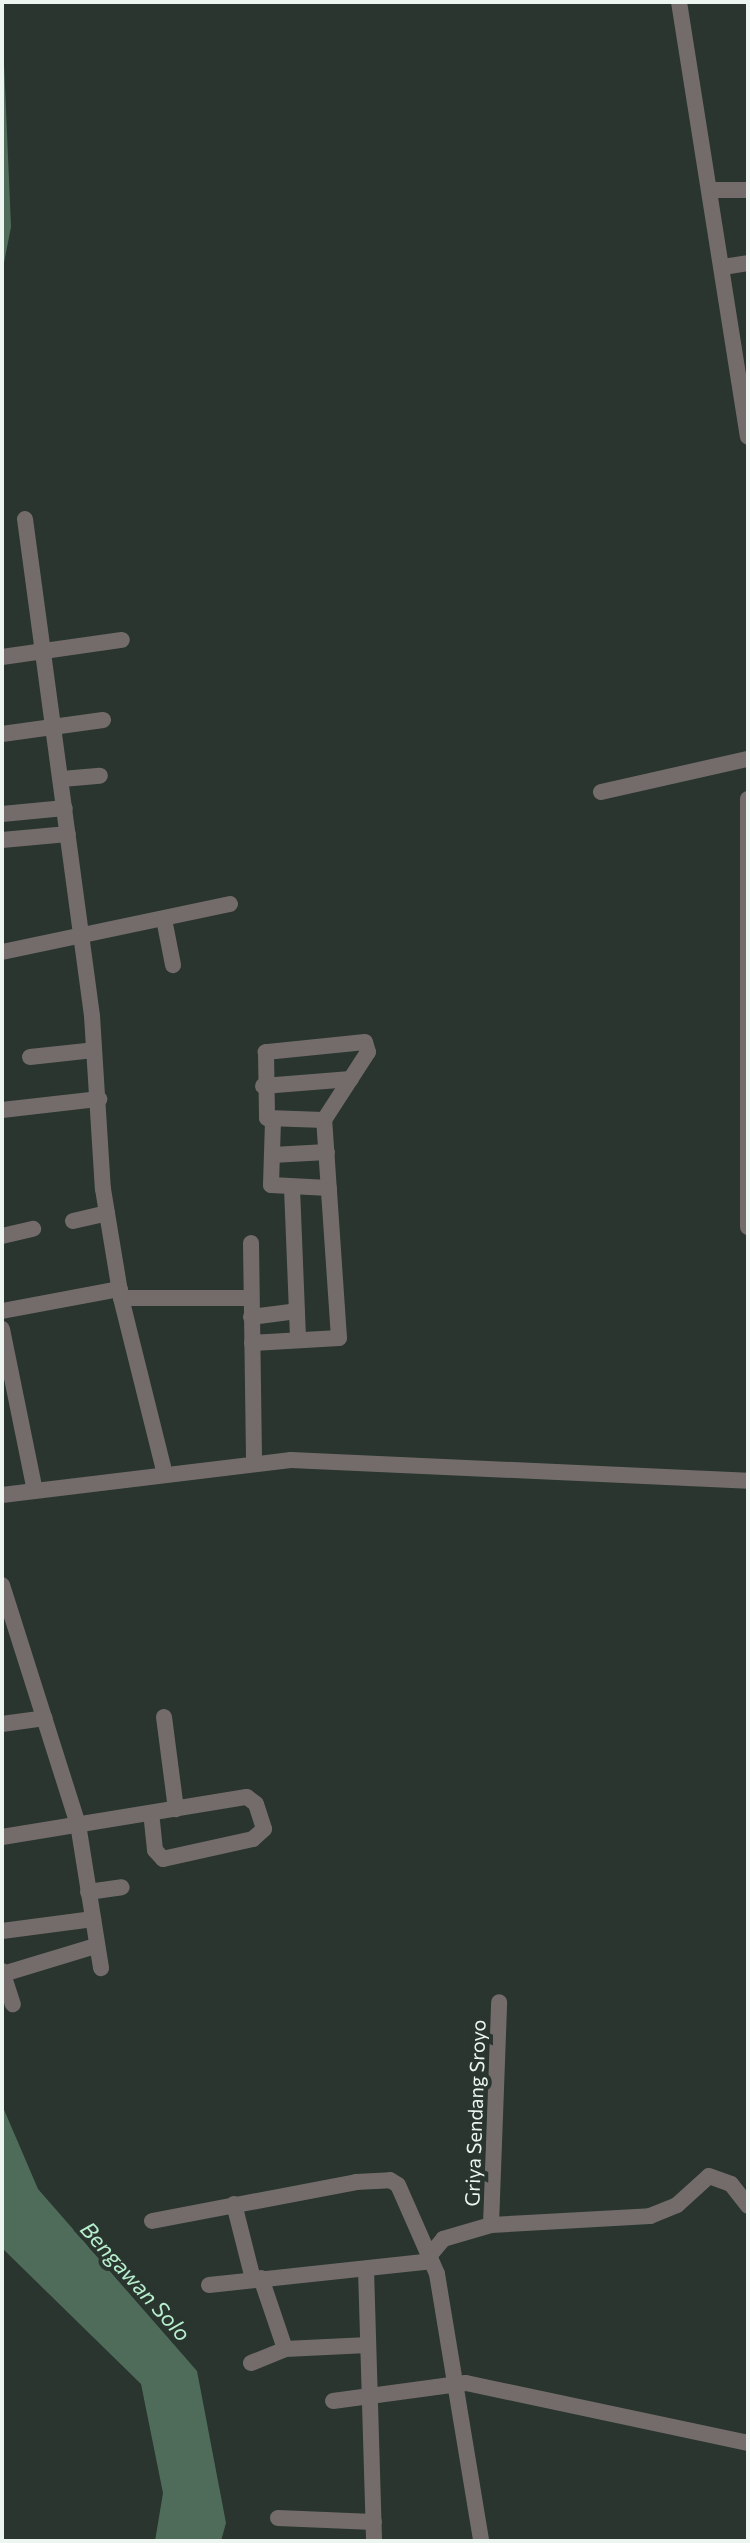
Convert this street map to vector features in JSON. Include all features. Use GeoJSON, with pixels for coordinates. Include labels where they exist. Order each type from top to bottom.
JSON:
{"type":"FeatureCollection","features":[{"type":"Feature","properties":{"kind":"street"},"geometry":{"type":"LineString","coordinates":[[679,2],[723,267],[743,350],[748,437]]}},
{"type":"Feature","properties":{"kind":"street"},"geometry":{"type":"LineString","coordinates":[[709,190],[748,190]]}},
{"type":"Feature","properties":{"kind":"street"},"geometry":{"type":"LineString","coordinates":[[723,267],[748,263]]}},
{"type":"Feature","properties":{"kind":"street"},"geometry":{"type":"LineString","coordinates":[[25,519],[82,939],[107,1213],[120,1294],[165,1474]]}},
{"type":"Feature","properties":{"kind":"street"},"geometry":{"type":"LineString","coordinates":[[2,657],[122,640]]}},
{"type":"Feature","properties":{"kind":"street"},"geometry":{"type":"LineString","coordinates":[[2,734],[103,720]]}},
{"type":"Feature","properties":{"kind":"street"},"geometry":{"type":"LineString","coordinates":[[601,792],[748,759]]}},
{"type":"Feature","properties":{"kind":"street"},"geometry":{"type":"LineString","coordinates":[[62,779],[100,776]]}},
{"type":"Feature","properties":{"kind":"street"},"geometry":{"type":"LineString","coordinates":[[748,799],[748,1227]]}},
{"type":"Feature","properties":{"kind":"street"},"geometry":{"type":"LineString","coordinates":[[2,814],[65,808]]}},
{"type":"Feature","properties":{"kind":"street"},"geometry":{"type":"LineString","coordinates":[[2,840],[68,834]]}},
{"type":"Feature","properties":{"kind":"street"},"geometry":{"type":"LineString","coordinates":[[2,952],[82,939],[230,904]]}},
{"type":"Feature","properties":{"kind":"street"},"geometry":{"type":"LineString","coordinates":[[164,919],[173,965]]}},
{"type":"Feature","properties":{"kind":"street"},"geometry":{"type":"LineString","coordinates":[[252,1343],[339,1338],[324,1120],[368,1052],[365,1042],[266,1052],[264,1113],[273,1121],[324,1120]]}},
{"type":"Feature","properties":{"kind":"street"},"geometry":{"type":"LineString","coordinates":[[30,1057],[94,1050]]}},
{"type":"Feature","properties":{"kind":"street"},"geometry":{"type":"LineString","coordinates":[[263,1086],[351,1079]]}},
{"type":"Feature","properties":{"kind":"street"},"geometry":{"type":"LineString","coordinates":[[2,1110],[99,1099]]}},
{"type":"Feature","properties":{"kind":"street"},"geometry":{"type":"LineString","coordinates":[[273,1121],[271,1185],[329,1188]]}},
{"type":"Feature","properties":{"kind":"street"},"geometry":{"type":"LineString","coordinates":[[272,1155],[327,1152]]}},
{"type":"Feature","properties":{"kind":"street"},"geometry":{"type":"LineString","coordinates":[[292,1188],[298,1340]]}},
{"type":"Feature","properties":{"kind":"street"},"geometry":{"type":"LineString","coordinates":[[73,1221],[107,1213]]}},
{"type":"Feature","properties":{"kind":"street"},"geometry":{"type":"LineString","coordinates":[[2,1236],[33,1229]]}},
{"type":"Feature","properties":{"kind":"street"},"geometry":{"type":"LineString","coordinates":[[251,1243],[254,1462]]}},
{"type":"Feature","properties":{"kind":"street"},"geometry":{"type":"LineString","coordinates":[[2,1311],[120,1294],[251,1298]]}},
{"type":"Feature","properties":{"kind":"street"},"geometry":{"type":"LineString","coordinates":[[251,1317],[297,1311]]}},
{"type":"Feature","properties":{"kind":"street"},"geometry":{"type":"LineString","coordinates":[[2,1329],[10,1412],[35,1491]]}},
{"type":"Feature","properties":{"kind":"street"},"geometry":{"type":"LineString","coordinates":[[2,1495],[254,1462],[433,1464],[748,1481]]}},
{"type":"Feature","properties":{"kind":"street"},"geometry":{"type":"LineString","coordinates":[[2,1585],[78,1824],[101,1968]]}},
{"type":"Feature","properties":{"kind":"street"},"geometry":{"type":"LineString","coordinates":[[164,1717],[176,1809]]}},
{"type":"Feature","properties":{"kind":"street"},"geometry":{"type":"LineString","coordinates":[[2,1724],[45,1718]]}},
{"type":"Feature","properties":{"kind":"street"},"geometry":{"type":"LineString","coordinates":[[2,1837],[78,1824],[176,1809],[252,1798],[264,1829],[253,1839],[163,1859],[155,1850],[151,1813]]}},
{"type":"Feature","properties":{"kind":"street"},"geometry":{"type":"LineString","coordinates":[[88,1892],[122,1887]]}},
{"type":"Feature","properties":{"kind":"street"},"geometry":{"type":"LineString","coordinates":[[2,1931],[93,1919]]}},
{"type":"Feature","properties":{"kind":"street"},"geometry":{"type":"LineString","coordinates":[[13,2004],[2,1972],[96,1946]]}},
{"type":"Feature","properties":{"kind":"street","name":"Griya Sendang Sroyo"},"geometry":{"type":"LineString","coordinates":[[491,2225],[499,2002]]}},
{"type":"Feature","properties":{"kind":"street"},"geometry":{"type":"LineString","coordinates":[[209,2285],[366,2269],[432,2257],[443,2239],[491,2225],[650,2216],[670,2209],[713,2175],[731,2184],[748,2206]]}},
{"type":"Feature","properties":{"kind":"street"},"geometry":{"type":"LineString","coordinates":[[152,2221],[234,2204],[390,2180],[401,2191],[432,2257],[481,2541]]}},
{"type":"Feature","properties":{"kind":"street"},"geometry":{"type":"LineString","coordinates":[[234,2204],[257,2278],[285,2349]]}},
{"type":"Feature","properties":{"kind":"street"},"geometry":{"type":"LineString","coordinates":[[366,2269],[374,2541]]}},
{"type":"Feature","properties":{"kind":"street"},"geometry":{"type":"LineString","coordinates":[[251,2363],[285,2349],[368,2345]]}},
{"type":"Feature","properties":{"kind":"street"},"geometry":{"type":"LineString","coordinates":[[333,2401],[455,2385],[539,2397],[748,2443]]}},
{"type":"Feature","properties":{"kind":"street"},"geometry":{"type":"LineString","coordinates":[[278,2518],[374,2522]]}},
{"type":"Feature","properties":{"kind":"shaded area"},"geometry":{"type":"Polygon","coordinates":[[[2,16],[11,227],[2,273],[2,16]]]}},
{"type":"Feature","properties":{"kind":"shaded area"},"geometry":{"type":"Polygon","coordinates":[[[2,2105],[38,2189],[197,2371],[226,2523],[221,2541],[155,2541],[163,2493],[141,2384],[2,2248],[2,2105]]]}},
{"type":"Feature","properties":{"kind":"water label","name":"Bengawan Solo"},"geometry":{"type":"Point","coordinates":[136,2281]}}]}
